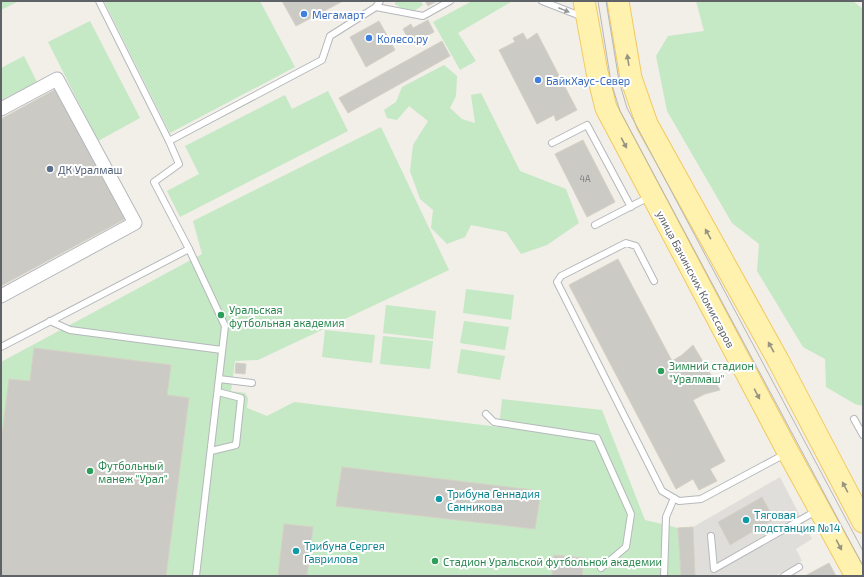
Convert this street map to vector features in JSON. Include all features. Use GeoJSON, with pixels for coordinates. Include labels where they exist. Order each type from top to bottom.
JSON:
{"type":"FeatureCollection","features":[{"type":"Feature","properties":{"kind":"main road"},"geometry":{"type":"LineString","coordinates":[[618,1],[631,78],[647,124],[778,360],[863,522]]}},
{"type":"Feature","properties":{"kind":"main road","name":"улица Бакинских Комиссаров"},"geometry":{"type":"LineString","coordinates":[[586,10],[597,72],[606,108],[788,452],[856,576]]}},
{"type":"Feature","properties":{"kind":"street"},"geometry":{"type":"LineString","coordinates":[[1,109],[58,79],[135,223],[1,296]]}},
{"type":"Feature","properties":{"kind":"lane"},"geometry":{"type":"LineString","coordinates":[[99,1],[179,164],[154,182],[189,249],[225,326],[196,576]]}},
{"type":"Feature","properties":{"kind":"lane"},"geometry":{"type":"LineString","coordinates":[[169,141],[322,60],[330,36],[376,7],[380,1]]}},
{"type":"Feature","properties":{"kind":"lane"},"geometry":{"type":"LineString","coordinates":[[376,7],[423,16],[450,1]]}},
{"type":"Feature","properties":{"kind":"lane"},"geometry":{"type":"LineString","coordinates":[[542,1],[586,10]]}},
{"type":"Feature","properties":{"kind":"lane"},"geometry":{"type":"LineString","coordinates":[[552,143],[586,125],[631,207]]}},
{"type":"Feature","properties":{"kind":"lane"},"geometry":{"type":"LineString","coordinates":[[595,225],[652,196]]}},
{"type":"Feature","properties":{"kind":"lane"},"geometry":{"type":"LineString","coordinates":[[654,281],[636,246],[626,243],[561,276],[558,282],[662,491],[679,501],[701,499],[788,452]]}},
{"type":"Feature","properties":{"kind":"lane"},"geometry":{"type":"LineString","coordinates":[[1,347],[189,249]]}},
{"type":"Feature","properties":{"kind":"lane"},"geometry":{"type":"LineString","coordinates":[[50,321],[70,330],[222,350]]}},
{"type":"Feature","properties":{"kind":"lane"},"geometry":{"type":"LineString","coordinates":[[219,379],[252,383]]}},
{"type":"Feature","properties":{"kind":"lane"},"geometry":{"type":"LineString","coordinates":[[211,451],[236,444],[241,398],[218,392]]}},
{"type":"Feature","properties":{"kind":"lane"},"geometry":{"type":"LineString","coordinates":[[486,414],[494,422],[597,438],[631,514],[626,547],[601,568]]}},
{"type":"Feature","properties":{"kind":"lane"},"geometry":{"type":"LineString","coordinates":[[854,419],[863,435]]}},
{"type":"Feature","properties":{"kind":"lane"},"geometry":{"type":"LineString","coordinates":[[664,576],[666,517],[674,498]]}},
{"type":"Feature","properties":{"kind":"lane"},"geometry":{"type":"LineString","coordinates":[[711,536],[714,569],[820,509]]}},
{"type":"Feature","properties":{"kind":"lane"},"geometry":{"type":"LineString","coordinates":[[784,576],[799,567]]}},
{"type":"Feature","properties":{"kind":"shaded area"},"geometry":{"type":"Polygon","coordinates":[[[780,477],[812,539],[796,549],[802,561],[775,576],[681,576],[678,528],[693,527],[780,477]]]}},
{"type":"Feature","properties":{"kind":"green space"},"geometry":{"type":"Polygon","coordinates":[[[1,1],[19,1],[1,10],[1,1]]]}},
{"type":"Feature","properties":{"kind":"green space"},"geometry":{"type":"Polygon","coordinates":[[[104,1],[260,1],[295,67],[170,133],[104,1]]]}},
{"type":"Feature","properties":{"kind":"green space"},"geometry":{"type":"Polygon","coordinates":[[[395,1],[421,1],[423,5],[414,11],[401,8],[395,4],[395,1]]]}},
{"type":"Feature","properties":{"kind":"green space"},"geometry":{"type":"Polygon","coordinates":[[[472,1],[511,2],[458,33],[476,61],[460,70],[433,22],[472,1]]]}},
{"type":"Feature","properties":{"kind":"green space"},"geometry":{"type":"Polygon","coordinates":[[[696,1],[853,1],[863,9],[863,406],[855,404],[826,387],[825,359],[803,347],[757,271],[759,244],[732,223],[667,111],[656,56],[668,36],[704,31],[696,1]]]}},
{"type":"Feature","properties":{"kind":"green space"},"geometry":{"type":"Polygon","coordinates":[[[90,21],[140,118],[98,141],[48,42],[90,21]]]}},
{"type":"Feature","properties":{"kind":"green space"},"geometry":{"type":"Polygon","coordinates":[[[24,56],[37,82],[1,100],[1,68],[24,56]]]}},
{"type":"Feature","properties":{"kind":"green space"},"geometry":{"type":"Polygon","coordinates":[[[444,65],[457,76],[456,96],[450,108],[462,119],[475,123],[471,95],[481,93],[520,171],[566,189],[579,223],[547,245],[521,254],[506,232],[471,225],[465,237],[447,244],[431,228],[433,210],[420,199],[410,171],[413,145],[428,121],[409,106],[397,120],[387,118],[384,110],[396,102],[402,87],[444,65]]]}},
{"type":"Feature","properties":{"kind":"green space"},"geometry":{"type":"Polygon","coordinates":[[[328,91],[348,131],[180,217],[167,191],[199,174],[185,146],[285,95],[292,109],[328,91]]]}},
{"type":"Feature","properties":{"kind":"green space","name":"Уральская футбольная академия"},"geometry":{"type":"Polygon","coordinates":[[[381,127],[449,270],[258,360],[235,361],[231,391],[245,393],[248,398],[247,408],[267,416],[294,402],[499,427],[502,399],[602,410],[645,520],[678,528],[681,576],[1,576],[1,362],[202,254],[193,221],[381,127]]]}},
{"type":"Feature","properties":{"kind":"green space"},"geometry":{"type":"Polygon","coordinates":[[[466,289],[514,295],[511,320],[463,313],[466,289]]]}},
{"type":"Feature","properties":{"kind":"green space"},"geometry":{"type":"Polygon","coordinates":[[[386,305],[436,311],[433,339],[383,333],[386,305]]]}},
{"type":"Feature","properties":{"kind":"green space"},"geometry":{"type":"Polygon","coordinates":[[[464,321],[509,327],[505,350],[460,343],[464,321]]]}},
{"type":"Feature","properties":{"kind":"green space"},"geometry":{"type":"Polygon","coordinates":[[[325,330],[375,335],[372,363],[322,357],[325,330]]]}},
{"type":"Feature","properties":{"kind":"green space"},"geometry":{"type":"Polygon","coordinates":[[[383,336],[433,341],[430,369],[380,364],[383,336]]]}},
{"type":"Feature","properties":{"kind":"green space"},"geometry":{"type":"Polygon","coordinates":[[[461,349],[505,356],[500,380],[457,373],[461,349]]]}},
{"type":"Feature","properties":{"kind":"building","name":"Мегамарт"},"geometry":{"type":"Polygon","coordinates":[[[282,1],[343,1],[296,26],[282,1]]]}},
{"type":"Feature","properties":{"kind":"building"},"geometry":{"type":"Polygon","coordinates":[[[425,1],[437,1],[428,6],[425,1]]]}},
{"type":"Feature","properties":{"kind":"building"},"geometry":{"type":"Polygon","coordinates":[[[428,20],[434,32],[411,44],[403,29],[411,24],[413,28],[428,20]]]}},
{"type":"Feature","properties":{"kind":"building"},"geometry":{"type":"Polygon","coordinates":[[[379,21],[395,50],[366,67],[350,37],[379,21]]]}},
{"type":"Feature","properties":{"kind":"building","name":"БайкХаус-Север"},"geometry":{"type":"Polygon","coordinates":[[[523,33],[527,40],[537,33],[577,110],[556,121],[554,115],[537,124],[499,50],[515,42],[513,38],[523,33]]]}},
{"type":"Feature","properties":{"kind":"building"},"geometry":{"type":"Polygon","coordinates":[[[442,41],[450,56],[348,113],[339,98],[442,41]]]}},
{"type":"Feature","properties":{"kind":"building","name":"ДК Уралмаш"},"geometry":{"type":"Polygon","coordinates":[[[56,89],[125,219],[1,286],[1,119],[56,89]]]}},
{"type":"Feature","properties":{"kind":"building"},"geometry":{"type":"Polygon","coordinates":[[[583,140],[615,202],[587,217],[555,154],[583,140]]]}},
{"type":"Feature","properties":{"kind":"building","name":"Зимний стадион \"Уралмаш\""},"geometry":{"type":"Polygon","coordinates":[[[618,259],[672,361],[682,355],[693,345],[720,390],[705,394],[693,400],[725,461],[710,469],[717,481],[699,490],[693,479],[676,489],[569,285],[618,259]]]}},
{"type":"Feature","properties":{"kind":"building","name":"Футбольный манеж \"Урал\""},"geometry":{"type":"Polygon","coordinates":[[[34,348],[171,365],[167,395],[189,398],[166,576],[1,576],[1,442],[9,379],[30,381],[34,348]]]}},
{"type":"Feature","properties":{"kind":"building"},"geometry":{"type":"Polygon","coordinates":[[[236,363],[246,364],[245,374],[235,373],[236,363]]]}},
{"type":"Feature","properties":{"kind":"building","name":"Трибуна Геннадия Санникова"},"geometry":{"type":"Polygon","coordinates":[[[342,467],[541,491],[535,529],[336,506],[342,467]]]}},
{"type":"Feature","properties":{"kind":"building","name":"Тяговая подстанция №14"},"geometry":{"type":"Polygon","coordinates":[[[762,497],[774,519],[730,545],[718,522],[762,497]]]}},
{"type":"Feature","properties":{"kind":"building","name":"Трибуна Сергея Гаврилова"},"geometry":{"type":"Polygon","coordinates":[[[284,524],[313,527],[307,576],[278,576],[284,524]]]}},
{"type":"Feature","properties":{"kind":"building"},"geometry":{"type":"Polygon","coordinates":[[[693,527],[695,576],[681,576],[678,528],[693,527]]]}},
{"type":"Feature","properties":{"kind":"building"},"geometry":{"type":"Polygon","coordinates":[[[554,555],[584,558],[582,576],[552,576],[554,555]]]}},
{"type":"Feature","properties":{"kind":"building"},"geometry":{"type":"Polygon","coordinates":[[[829,563],[836,576],[805,576],[829,563]]]}},
{"type":"Feature","properties":{"kind":"tram line"},"geometry":{"type":"LineString","coordinates":[[598,1],[611,82],[620,111],[863,566]]}},
{"type":"Feature","properties":{"kind":"tram line"},"geometry":{"type":"LineString","coordinates":[[606,1],[619,81],[627,108],[863,551]]}},
{"type":"Feature","properties":{"kind":"place","name":"Мегамарт"},"geometry":{"type":"Point","coordinates":[304,14]}},
{"type":"Feature","properties":{"kind":"place","name":"Колесо.ру"},"geometry":{"type":"Point","coordinates":[369,38]}},
{"type":"Feature","properties":{"kind":"place","name":"БайкХаус-Север"},"geometry":{"type":"Point","coordinates":[538,80]}},
{"type":"Feature","properties":{"kind":"place","name":"ДК Уралмаш"},"geometry":{"type":"Point","coordinates":[50,169]}},
{"type":"Feature","properties":{"kind":"place","name":"Уральская футбольная академия"},"geometry":{"type":"Point","coordinates":[221,315]}},
{"type":"Feature","properties":{"kind":"place","name":"Зимний стадион \"Уралмаш\""},"geometry":{"type":"Point","coordinates":[661,371]}},
{"type":"Feature","properties":{"kind":"place","name":"Футбольный манеж \"Урал\""},"geometry":{"type":"Point","coordinates":[90,471]}},
{"type":"Feature","properties":{"kind":"place","name":"Трибуна Геннадия Санникова"},"geometry":{"type":"Point","coordinates":[439,499]}},
{"type":"Feature","properties":{"kind":"place","name":"Тяговая подстанция №14"},"geometry":{"type":"Point","coordinates":[746,520]}},
{"type":"Feature","properties":{"kind":"place","name":"Трибуна Сергея Гаврилова"},"geometry":{"type":"Point","coordinates":[296,551]}},
{"type":"Feature","properties":{"kind":"place","name":"Стадион Уральской футбольной академии"},"geometry":{"type":"Point","coordinates":[435,561]}}]}
